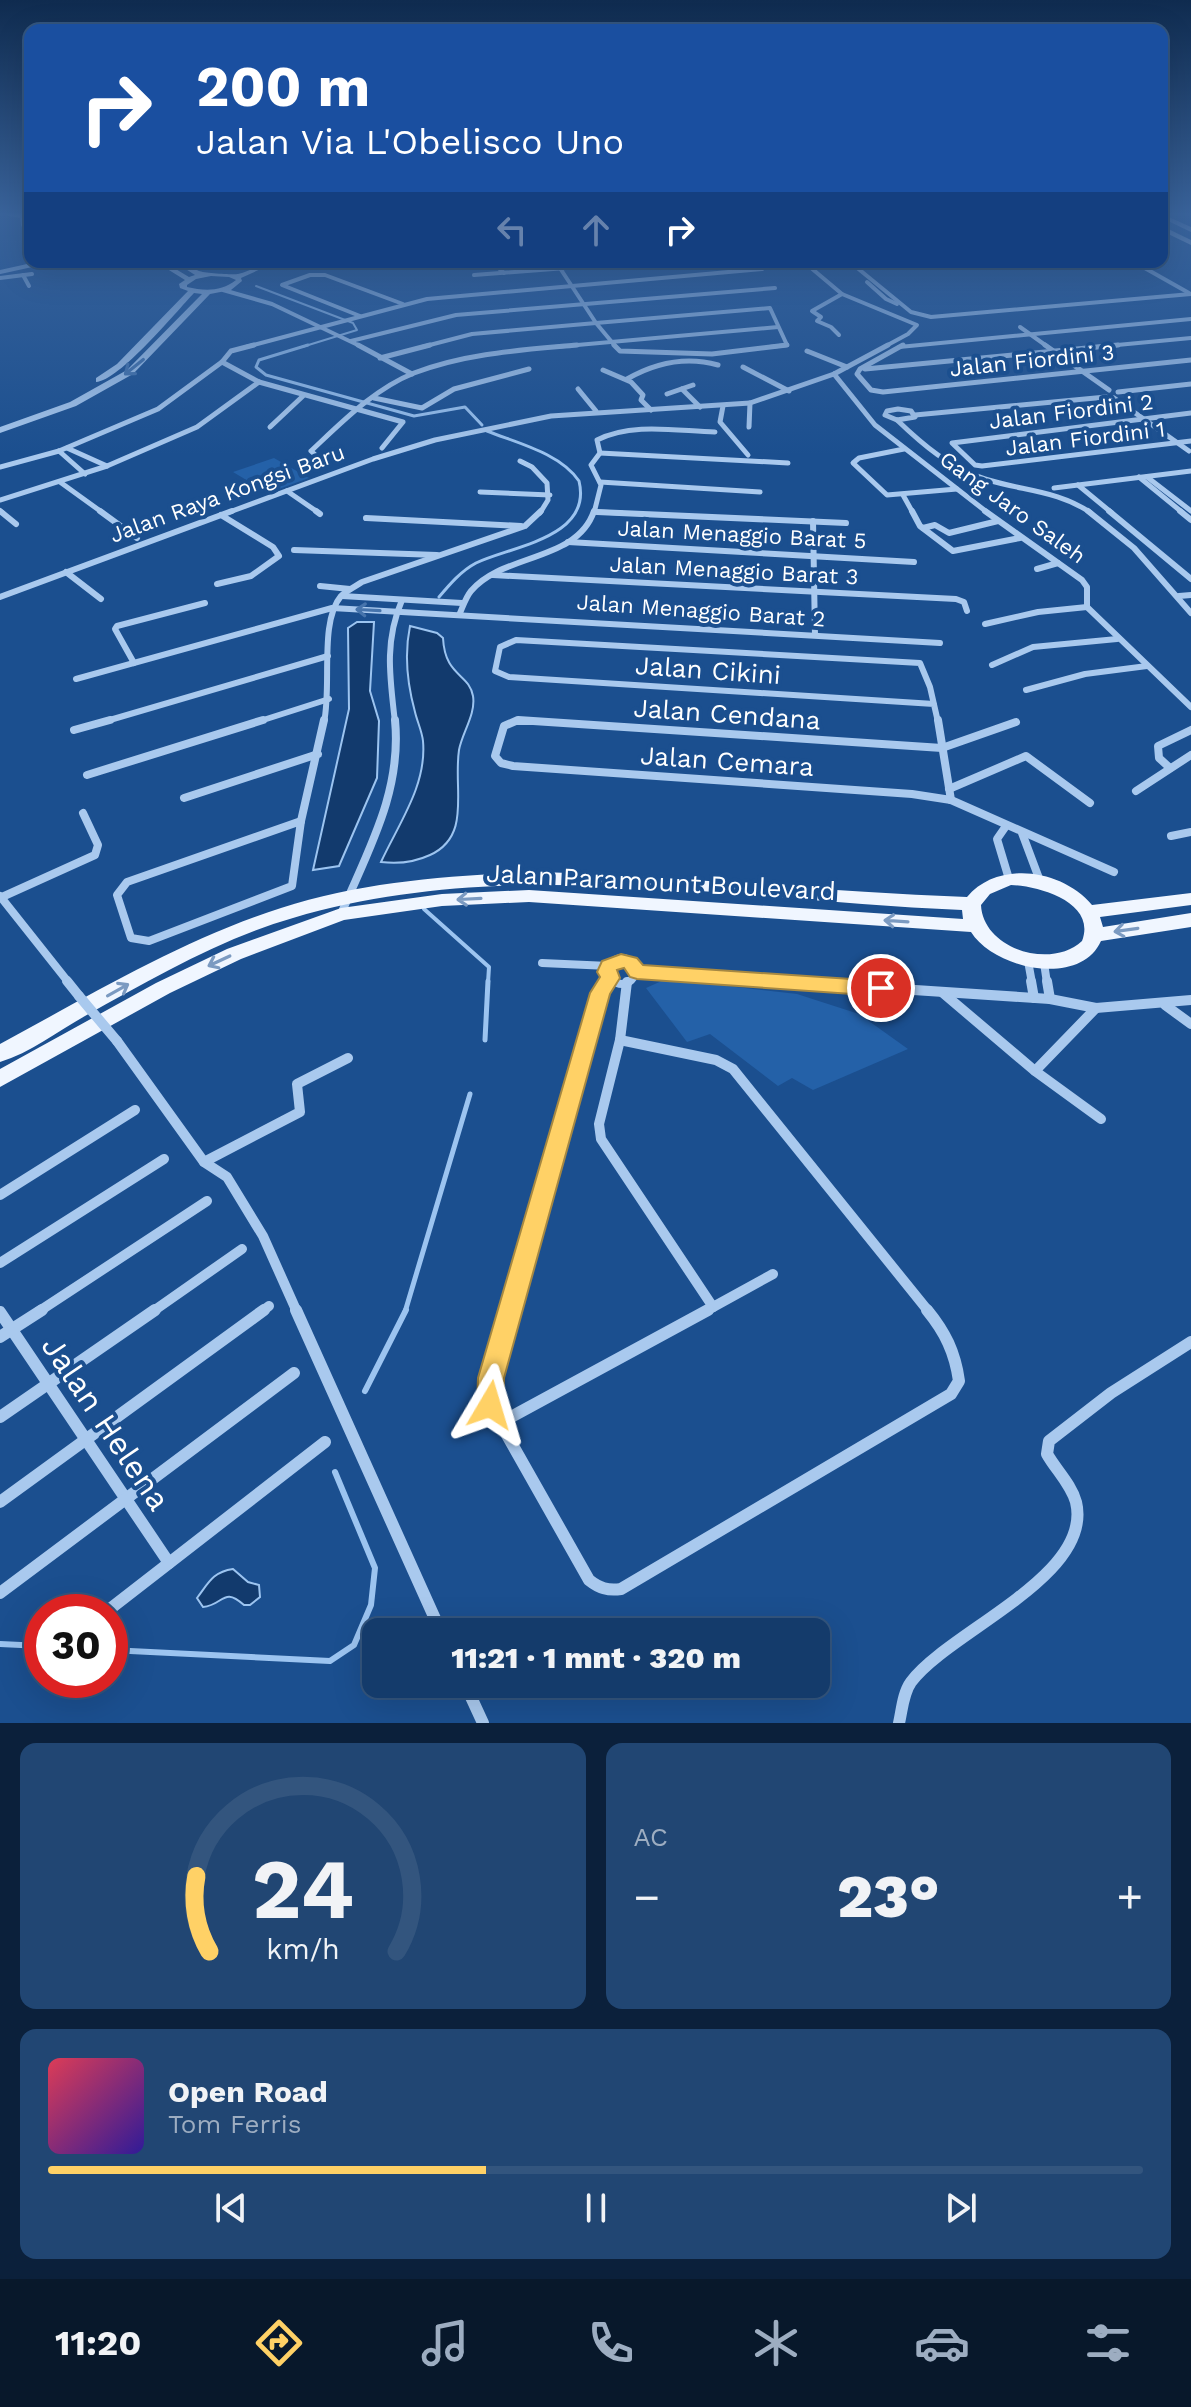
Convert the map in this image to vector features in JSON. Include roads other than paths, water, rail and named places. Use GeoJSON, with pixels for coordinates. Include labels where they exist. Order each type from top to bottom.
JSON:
{"type":"FeatureCollection","features":[{"type":"Feature","properties":{"kind":"main road","name":"Jalan Paramount Boulevard"},"geometry":{"type":"LineString","coordinates":[[0,1054],[205,946],[286,914],[344,906],[472,880],[564,877],[907,903],[971,904]]}},
{"type":"Feature","properties":{"kind":"main road"},"geometry":{"type":"LineString","coordinates":[[1009,879],[1040,881],[1060,888],[1077,899],[1089,912],[1095,935],[1090,946],[1079,955],[1063,961],[1036,962],[995,948],[974,926],[971,904],[978,892],[1009,879]]}},
{"type":"Feature","properties":{"kind":"main road","name":"Jalan Paramount Boulevard"},"geometry":{"type":"LineString","coordinates":[[0,1079],[163,988],[344,906],[529,896],[974,926]]}},
{"type":"Feature","properties":{"kind":"main road"},"geometry":{"type":"LineString","coordinates":[[1089,912],[1191,899]]}},
{"type":"Feature","properties":{"kind":"main road"},"geometry":{"type":"LineString","coordinates":[[1095,935],[1191,920]]}},
{"type":"Feature","properties":{"kind":"street"},"geometry":{"type":"LineString","coordinates":[[0,423],[87,388],[120,366],[189,294]]}},
{"type":"Feature","properties":{"kind":"street"},"geometry":{"type":"LineString","coordinates":[[0,430],[61,409],[130,372],[206,294]]}},
{"type":"Feature","properties":{"kind":"street"},"geometry":{"type":"LineString","coordinates":[[247,294],[321,325],[412,374]]}},
{"type":"Feature","properties":{"kind":"street"},"geometry":{"type":"LineString","coordinates":[[306,294],[360,316]]}},
{"type":"Feature","properties":{"kind":"street"},"geometry":{"type":"LineString","coordinates":[[377,294],[404,304]]}},
{"type":"Feature","properties":{"kind":"street"},"geometry":{"type":"LineString","coordinates":[[0,467],[59,451],[158,409],[222,362],[231,351],[404,304],[475,294]]}},
{"type":"Feature","properties":{"kind":"street"},"geometry":{"type":"LineString","coordinates":[[380,358],[464,335],[597,322],[769,308],[787,345],[712,354],[652,350],[626,352],[611,341],[597,322],[584,304],[578,294]]}},
{"type":"Feature","properties":{"kind":"street"},"geometry":{"type":"LineString","coordinates":[[349,340],[447,316],[699,294]]}},
{"type":"Feature","properties":{"kind":"street"},"geometry":{"type":"LineString","coordinates":[[839,335],[831,327],[817,321],[821,317],[812,311],[841,294]]}},
{"type":"Feature","properties":{"kind":"street","name":"Jalan Raya Kongsi Baru"},"geometry":{"type":"LineString","coordinates":[[0,597],[373,459],[469,431],[596,411],[750,403],[834,374],[908,334],[917,325],[843,294]]}},
{"type":"Feature","properties":{"kind":"street"},"geometry":{"type":"LineString","coordinates":[[881,294],[906,307]]}},
{"type":"Feature","properties":{"kind":"street"},"geometry":{"type":"LineString","coordinates":[[890,294],[919,315],[937,317],[1187,294]]}},
{"type":"Feature","properties":{"kind":"street"},"geometry":{"type":"LineString","coordinates":[[860,369],[900,345],[1191,319]]}},
{"type":"Feature","properties":{"kind":"street"},"geometry":{"type":"LineString","coordinates":[[321,460],[311,451],[358,408],[412,374],[488,353],[778,327]]}},
{"type":"Feature","properties":{"kind":"street"},"geometry":{"type":"LineString","coordinates":[[1020,327],[1189,451]]}},
{"type":"Feature","properties":{"kind":"street"},"geometry":{"type":"LineString","coordinates":[[860,369],[1191,338]]}},
{"type":"Feature","properties":{"kind":"street"},"geometry":{"type":"LineString","coordinates":[[807,351],[847,367]]}},
{"type":"Feature","properties":{"kind":"street"},"geometry":{"type":"LineString","coordinates":[[627,379],[640,370],[680,362],[704,360],[718,365]]}},
{"type":"Feature","properties":{"kind":"street","name":"Jalan Fiordini 3"},"geometry":{"type":"LineString","coordinates":[[860,369],[857,374],[876,391],[1191,360]]}},
{"type":"Feature","properties":{"kind":"street"},"geometry":{"type":"LineString","coordinates":[[222,362],[259,382],[403,422],[383,448]]}},
{"type":"Feature","properties":{"kind":"street"},"geometry":{"type":"LineString","coordinates":[[743,367],[789,391]]}},
{"type":"Feature","properties":{"kind":"street"},"geometry":{"type":"LineString","coordinates":[[373,399],[422,408],[454,389],[529,369]]}},
{"type":"Feature","properties":{"kind":"street"},"geometry":{"type":"LineString","coordinates":[[603,370],[627,379],[639,388],[643,395],[641,400],[651,410]]}},
{"type":"Feature","properties":{"kind":"street","name":"Gang Jaro Saleh"},"geometry":{"type":"LineString","coordinates":[[834,374],[875,425],[1087,587],[1087,607],[1191,707]]}},
{"type":"Feature","properties":{"kind":"street"},"geometry":{"type":"LineString","coordinates":[[0,500],[107,466],[204,423],[259,382]]}},
{"type":"Feature","properties":{"kind":"street"},"geometry":{"type":"LineString","coordinates":[[667,394],[693,385]]}},
{"type":"Feature","properties":{"kind":"street"},"geometry":{"type":"LineString","coordinates":[[1118,397],[1191,386]]}},
{"type":"Feature","properties":{"kind":"street"},"geometry":{"type":"LineString","coordinates":[[578,389],[596,411]]}},
{"type":"Feature","properties":{"kind":"street"},"geometry":{"type":"LineString","coordinates":[[682,389],[700,407]]}},
{"type":"Feature","properties":{"kind":"street"},"geometry":{"type":"LineString","coordinates":[[1104,391],[913,413],[894,409],[886,413],[889,418],[906,424],[924,446],[970,474],[1056,495],[1086,509],[1109,526],[1181,598],[1191,613]]}},
{"type":"Feature","properties":{"kind":"street"},"geometry":{"type":"LineString","coordinates":[[270,427],[303,396]]}},
{"type":"Feature","properties":{"kind":"street"},"geometry":{"type":"LineString","coordinates":[[749,427],[750,403]]}},
{"type":"Feature","properties":{"kind":"street"},"geometry":{"type":"LineString","coordinates":[[50,404],[61,409]]}},
{"type":"Feature","properties":{"kind":"street"},"geometry":{"type":"LineString","coordinates":[[723,406],[720,422],[748,455]]}},
{"type":"Feature","properties":{"kind":"street"},"geometry":{"type":"LineString","coordinates":[[906,424],[913,413]]}},
{"type":"Feature","properties":{"kind":"street","name":"Jalan Fiordini 2"},"geometry":{"type":"LineString","coordinates":[[982,466],[975,465],[952,443],[955,440],[1191,413]]}},
{"type":"Feature","properties":{"kind":"street"},"geometry":{"type":"LineString","coordinates":[[460,613],[462,603],[475,587],[493,575],[568,542],[584,530],[597,512],[600,482],[591,465],[600,453],[597,440],[608,434],[715,432]]}},
{"type":"Feature","properties":{"kind":"street","name":"Jalan Fiordini 1"},"geometry":{"type":"LineString","coordinates":[[982,466],[1191,441]]}},
{"type":"Feature","properties":{"kind":"street"},"geometry":{"type":"LineString","coordinates":[[67,448],[107,466]]}},
{"type":"Feature","properties":{"kind":"street"},"geometry":{"type":"LineString","coordinates":[[904,449],[852,461],[884,494],[957,489]]}},
{"type":"Feature","properties":{"kind":"street"},"geometry":{"type":"LineString","coordinates":[[59,451],[85,474]]}},
{"type":"Feature","properties":{"kind":"street"},"geometry":{"type":"LineString","coordinates":[[600,453],[788,463]]}},
{"type":"Feature","properties":{"kind":"street"},"geometry":{"type":"LineString","coordinates":[[301,821],[134,878],[117,895],[131,938],[144,942],[292,886],[301,821],[329,699],[328,621],[332,608],[341,596],[373,578],[525,526],[544,510],[550,495],[544,474],[520,461]]}},
{"type":"Feature","properties":{"kind":"street"},"geometry":{"type":"LineString","coordinates":[[1054,488],[1191,471]]}},
{"type":"Feature","properties":{"kind":"street"},"geometry":{"type":"LineString","coordinates":[[1139,477],[1191,520]]}},
{"type":"Feature","properties":{"kind":"street"},"geometry":{"type":"LineString","coordinates":[[1147,477],[1189,507]]}},
{"type":"Feature","properties":{"kind":"street"},"geometry":{"type":"LineString","coordinates":[[60,482],[137,538]]}},
{"type":"Feature","properties":{"kind":"street"},"geometry":{"type":"LineString","coordinates":[[600,482],[760,492]]}},
{"type":"Feature","properties":{"kind":"street"},"geometry":{"type":"LineString","coordinates":[[1078,485],[1191,579]]}},
{"type":"Feature","properties":{"kind":"street"},"geometry":{"type":"LineString","coordinates":[[287,491],[320,514]]}},
{"type":"Feature","properties":{"kind":"street"},"geometry":{"type":"LineString","coordinates":[[480,492],[550,495]]}},
{"type":"Feature","properties":{"kind":"street"},"geometry":{"type":"LineString","coordinates":[[903,495],[912,516],[953,551],[1020,538]]}},
{"type":"Feature","properties":{"kind":"street"},"geometry":{"type":"LineString","coordinates":[[0,511],[16,524]]}},
{"type":"Feature","properties":{"kind":"street"},"geometry":{"type":"LineString","coordinates":[[597,512],[846,523]]}},
{"type":"Feature","properties":{"kind":"street"},"geometry":{"type":"LineString","coordinates":[[217,584],[243,579],[274,563],[279,556],[273,547],[221,515]]}},
{"type":"Feature","properties":{"kind":"street"},"geometry":{"type":"LineString","coordinates":[[366,518],[525,526]]}},
{"type":"Feature","properties":{"kind":"street"},"geometry":{"type":"LineString","coordinates":[[813,521],[815,635]]}},
{"type":"Feature","properties":{"kind":"street"},"geometry":{"type":"LineString","coordinates":[[923,528],[935,525],[949,533],[998,521]]}},
{"type":"Feature","properties":{"kind":"street","name":"Jalan Menaggio Barat 5"},"geometry":{"type":"LineString","coordinates":[[568,542],[914,562]]}},
{"type":"Feature","properties":{"kind":"street"},"geometry":{"type":"LineString","coordinates":[[294,550],[444,555]]}},
{"type":"Feature","properties":{"kind":"street"},"geometry":{"type":"LineString","coordinates":[[1037,569],[1058,563]]}},
{"type":"Feature","properties":{"kind":"street"},"geometry":{"type":"LineString","coordinates":[[66,572],[101,599]]}},
{"type":"Feature","properties":{"kind":"street","name":"Jalan Menaggio Barat 3"},"geometry":{"type":"LineString","coordinates":[[493,575],[956,599],[964,602],[967,611]]}},
{"type":"Feature","properties":{"kind":"street"},"geometry":{"type":"LineString","coordinates":[[320,586],[351,589]]}},
{"type":"Feature","properties":{"kind":"street"},"geometry":{"type":"LineString","coordinates":[[341,596],[462,603]]}},
{"type":"Feature","properties":{"kind":"street"},"geometry":{"type":"LineString","coordinates":[[1181,598],[1191,598]]}},
{"type":"Feature","properties":{"kind":"street"},"geometry":{"type":"LineString","coordinates":[[344,906],[386,807],[397,757],[387,651],[396,611],[402,600]]}},
{"type":"Feature","properties":{"kind":"street"},"geometry":{"type":"LineString","coordinates":[[134,663],[115,629],[117,626],[205,603]]}},
{"type":"Feature","properties":{"kind":"street"},"geometry":{"type":"LineString","coordinates":[[985,624],[1038,612],[1087,607]]}},
{"type":"Feature","properties":{"kind":"street","name":"Jalan Menaggio Barat 2"},"geometry":{"type":"LineString","coordinates":[[76,679],[332,608],[940,643]]}},
{"type":"Feature","properties":{"kind":"street"},"geometry":{"type":"LineString","coordinates":[[992,665],[1033,647],[1117,639]]}},
{"type":"Feature","properties":{"kind":"street","name":"Jalan Cikini"},"geometry":{"type":"LineString","coordinates":[[516,640],[917,662],[925,668],[934,704],[505,677],[495,671],[500,647],[516,640]]}},
{"type":"Feature","properties":{"kind":"street"},"geometry":{"type":"LineString","coordinates":[[74,730],[328,656]]}},
{"type":"Feature","properties":{"kind":"street"},"geometry":{"type":"LineString","coordinates":[[1026,690],[1085,674],[1147,666]]}},
{"type":"Feature","properties":{"kind":"street"},"geometry":{"type":"LineString","coordinates":[[87,775],[329,699]]}},
{"type":"Feature","properties":{"kind":"street"},"geometry":{"type":"LineString","coordinates":[[934,704],[951,800]]}},
{"type":"Feature","properties":{"kind":"street","name":"Jalan Cendana"},"geometry":{"type":"LineString","coordinates":[[501,763],[495,756],[504,726],[509,721],[942,748]]}},
{"type":"Feature","properties":{"kind":"street"},"geometry":{"type":"LineString","coordinates":[[942,748],[1016,722]]}},
{"type":"Feature","properties":{"kind":"street"},"geometry":{"type":"LineString","coordinates":[[1170,768],[1159,758],[1158,746],[1191,730]]}},
{"type":"Feature","properties":{"kind":"street"},"geometry":{"type":"LineString","coordinates":[[184,798],[318,754]]}},
{"type":"Feature","properties":{"kind":"street"},"geometry":{"type":"LineString","coordinates":[[1136,791],[1191,755]]}},
{"type":"Feature","properties":{"kind":"street"},"geometry":{"type":"LineString","coordinates":[[949,789],[1026,756],[1090,803]]}},
{"type":"Feature","properties":{"kind":"street","name":"Jalan Cemara"},"geometry":{"type":"LineString","coordinates":[[501,763],[912,794],[951,800],[1114,872]]}},
{"type":"Feature","properties":{"kind":"street"},"geometry":{"type":"LineString","coordinates":[[83,813],[98,845],[95,855],[1,896],[117,1041],[204,1162],[227,1177],[263,1236],[435,1618]]}},
{"type":"Feature","properties":{"kind":"street"},"geometry":{"type":"LineString","coordinates":[[1006,826],[997,839],[1009,879]]}},
{"type":"Feature","properties":{"kind":"street"},"geometry":{"type":"LineString","coordinates":[[1171,836],[1191,832]]}},
{"type":"Feature","properties":{"kind":"street"},"geometry":{"type":"LineString","coordinates":[[1022,833],[1040,881]]}},
{"type":"Feature","properties":{"kind":"street"},"geometry":{"type":"LineString","coordinates":[[620,1040],[716,1060],[733,1069],[942,1328],[955,1355],[959,1381],[951,1394],[621,1589],[610,1591],[597,1588],[589,1580],[498,1424],[490,1405],[491,1378],[600,993],[616,961],[634,965],[637,972]]}},
{"type":"Feature","properties":{"kind":"street"},"geometry":{"type":"LineString","coordinates":[[1034,998],[1036,962]]}},
{"type":"Feature","properties":{"kind":"street"},"geometry":{"type":"LineString","coordinates":[[1036,962],[1050,999]]}},
{"type":"Feature","properties":{"kind":"street"},"geometry":{"type":"LineString","coordinates":[[542,963],[609,972],[627,982]]}},
{"type":"Feature","properties":{"kind":"street"},"geometry":{"type":"LineString","coordinates":[[713,1307],[601,1139],[599,1124],[620,1040],[627,982],[637,972],[1050,999],[1096,1008],[1165,1005],[1191,1000]]}},
{"type":"Feature","properties":{"kind":"street"},"geometry":{"type":"LineString","coordinates":[[943,992],[1035,1071],[1101,1119]]}},
{"type":"Feature","properties":{"kind":"street"},"geometry":{"type":"LineString","coordinates":[[1165,1005],[1191,1024]]}},
{"type":"Feature","properties":{"kind":"street"},"geometry":{"type":"LineString","coordinates":[[1035,1071],[1096,1008]]}},
{"type":"Feature","properties":{"kind":"street"},"geometry":{"type":"LineString","coordinates":[[204,1162],[300,1112],[297,1084],[348,1058]]}},
{"type":"Feature","properties":{"kind":"street"},"geometry":{"type":"LineString","coordinates":[[0,1195],[135,1110]]}},
{"type":"Feature","properties":{"kind":"street"},"geometry":{"type":"LineString","coordinates":[[0,1263],[164,1159]]}},
{"type":"Feature","properties":{"kind":"street"},"geometry":{"type":"LineString","coordinates":[[0,1337],[207,1201]]}},
{"type":"Feature","properties":{"kind":"street"},"geometry":{"type":"LineString","coordinates":[[0,1417],[242,1249]]}},
{"type":"Feature","properties":{"kind":"street"},"geometry":{"type":"LineString","coordinates":[[498,1424],[773,1274]]}},
{"type":"Feature","properties":{"kind":"street"},"geometry":{"type":"LineString","coordinates":[[0,1502],[269,1306]]}},
{"type":"Feature","properties":{"kind":"street","name":"Jalan Helena"},"geometry":{"type":"LineString","coordinates":[[0,1312],[169,1563]]}},
{"type":"Feature","properties":{"kind":"street"},"geometry":{"type":"LineString","coordinates":[[899,1723],[912,1680],[957,1641],[1051,1571],[1070,1545],[1077,1513],[1075,1496],[1047,1454],[1049,1441],[1111,1393],[1191,1342]]}},
{"type":"Feature","properties":{"kind":"street"},"geometry":{"type":"LineString","coordinates":[[0,1593],[294,1373]]}},
{"type":"Feature","properties":{"kind":"street"},"geometry":{"type":"LineString","coordinates":[[128,1595],[325,1442]]}},
{"type":"Feature","properties":{"kind":"street"},"geometry":{"type":"LineString","coordinates":[[471,1698],[483,1723]]}},
{"type":"Feature","properties":{"kind":"waterway"},"geometry":{"type":"LineString","coordinates":[[278,294],[353,323],[357,330],[302,347]]}},
{"type":"Feature","properties":{"kind":"waterway"},"geometry":{"type":"LineString","coordinates":[[308,345],[259,360],[256,367],[266,375],[414,416],[465,407],[482,425]]}},
{"type":"Feature","properties":{"kind":"waterway"},"geometry":{"type":"LineString","coordinates":[[439,597],[476,563],[528,545],[562,528],[574,515],[580,500],[579,481],[561,463],[537,450],[487,431]]}},
{"type":"Feature","properties":{"kind":"waterway"},"geometry":{"type":"LineString","coordinates":[[424,909],[489,967],[488,983]]}},
{"type":"Feature","properties":{"kind":"waterway"},"geometry":{"type":"LineString","coordinates":[[485,1040],[488,981]]}},
{"type":"Feature","properties":{"kind":"waterway"},"geometry":{"type":"LineString","coordinates":[[405,1312],[470,1094]]}},
{"type":"Feature","properties":{"kind":"waterway"},"geometry":{"type":"LineString","coordinates":[[365,1391],[405,1312]]}},
{"type":"Feature","properties":{"kind":"waterway"},"geometry":{"type":"LineString","coordinates":[[128,1651],[330,1661],[354,1645],[371,1605],[375,1568],[335,1472]]}},
{"type":"Feature","properties":{"kind":"waterway"},"geometry":{"type":"LineString","coordinates":[[0,1644],[24,1645]]}}]}
